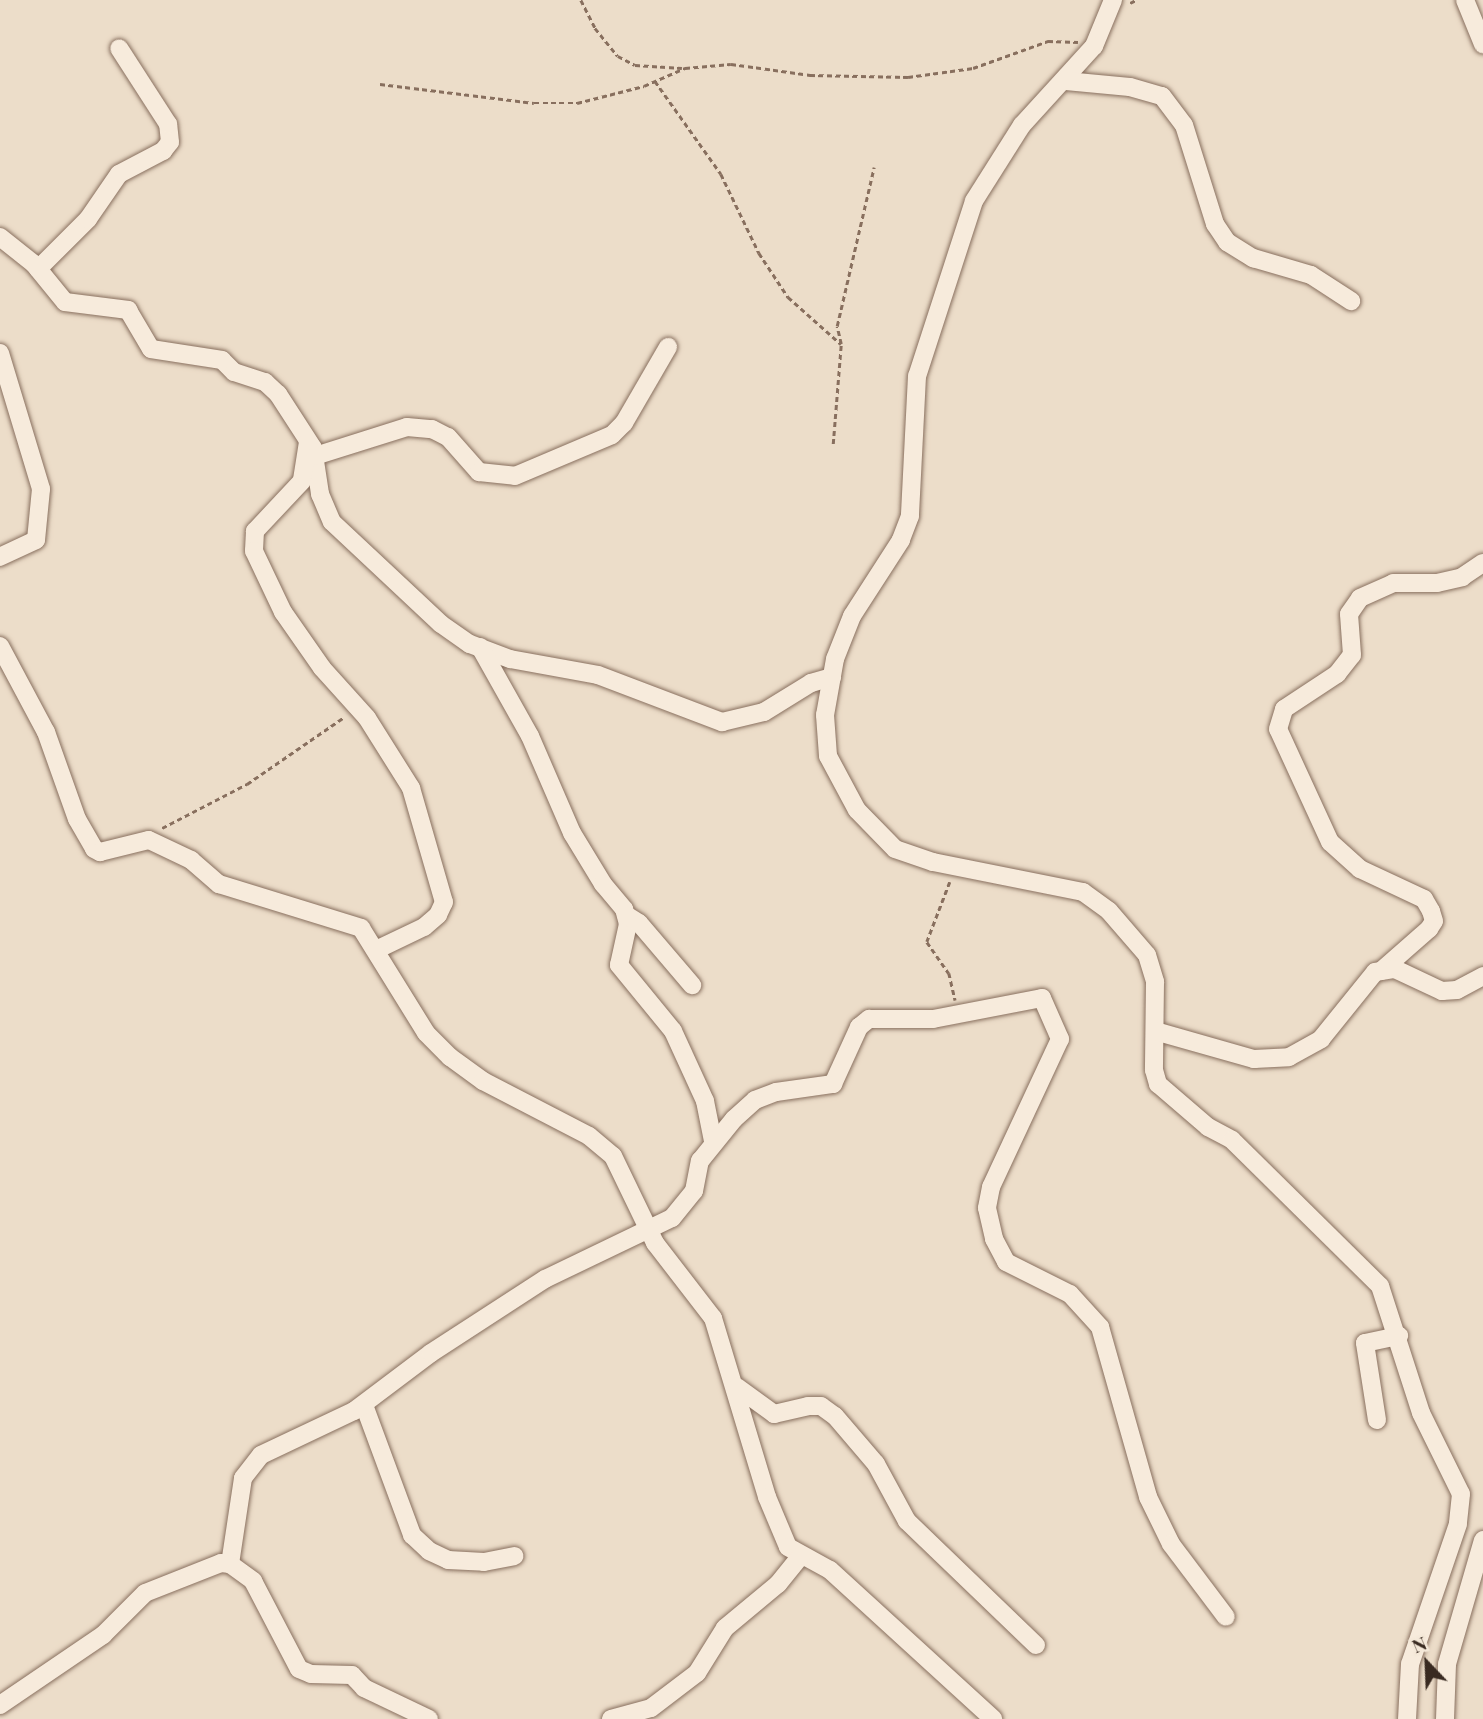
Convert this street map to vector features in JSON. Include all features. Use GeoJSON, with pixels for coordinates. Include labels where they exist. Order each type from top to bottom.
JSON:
{"type":"FeatureCollection","features":[{"type":"Feature","properties":{"kind":"street"},"geometry":{"type":"LineString","coordinates":[[1113,0],[1094,46],[1066,81],[1022,125],[974,201],[916,376],[910,516],[901,540],[852,616],[832,677],[825,715],[828,756],[849,799],[877,836],[895,849],[957,866],[1083,892],[1109,911],[1147,955],[1155,982],[1154,1070],[1169,1097],[1232,1140],[1374,1275],[1399,1336],[1421,1413],[1456,1481],[1462,1510],[1409,1664],[1407,1719]]}},
{"type":"Feature","properties":{"kind":"street"},"geometry":{"type":"LineString","coordinates":[[1465,0],[1483,44]]}},
{"type":"Feature","properties":{"kind":"street"},"geometry":{"type":"LineString","coordinates":[[38,269],[88,219],[119,174],[163,151],[170,142],[168,124],[119,48]]}},
{"type":"Feature","properties":{"kind":"street"},"geometry":{"type":"LineString","coordinates":[[1066,81],[1130,87],[1162,96],[1184,125],[1215,224],[1227,242],[1253,258],[1311,275],[1351,301]]}},
{"type":"Feature","properties":{"kind":"street"},"geometry":{"type":"LineString","coordinates":[[0,237],[38,269],[65,302],[128,310],[151,349],[222,360],[234,372],[265,382],[278,394],[308,439],[315,456],[320,494],[332,522],[441,624],[480,647],[510,659],[598,675],[722,722],[764,712],[811,683],[832,677]]}},
{"type":"Feature","properties":{"kind":"street"},"geometry":{"type":"LineString","coordinates":[[315,456],[407,427],[432,429],[448,437],[480,472],[514,476],[612,435],[624,423],[668,347]]}},
{"type":"Feature","properties":{"kind":"street"},"geometry":{"type":"LineString","coordinates":[[0,353],[41,489],[36,540],[0,557]]}},
{"type":"Feature","properties":{"kind":"street"},"geometry":{"type":"LineString","coordinates":[[308,439],[302,481],[255,531],[254,551],[283,612],[322,668],[356,705],[411,788],[443,902],[438,915],[424,927],[376,950]]}},
{"type":"Feature","properties":{"kind":"street"},"geometry":{"type":"LineString","coordinates":[[1155,1031],[1254,1059],[1289,1057],[1321,1039],[1363,984],[1429,929],[1434,921],[1424,899],[1360,869],[1330,842],[1278,729],[1284,709],[1337,674],[1352,655],[1349,614],[1360,598],[1393,583],[1437,583],[1462,577],[1483,563]]}},
{"type":"Feature","properties":{"kind":"street"},"geometry":{"type":"LineString","coordinates":[[0,646],[46,732],[86,840],[100,852],[130,842],[149,840],[191,860],[219,884],[361,928],[426,1033],[450,1057],[483,1081],[589,1136],[613,1156],[649,1229],[669,1262],[704,1301],[737,1387],[776,1522],[789,1547],[830,1570],[993,1719]]}},
{"type":"Feature","properties":{"kind":"street"},"geometry":{"type":"LineString","coordinates":[[480,647],[530,736],[572,833],[626,915],[639,923],[692,985]]}},
{"type":"Feature","properties":{"kind":"street"},"geometry":{"type":"LineString","coordinates":[[626,915],[627,931],[619,965],[683,1051],[705,1101],[713,1141]]}},
{"type":"Feature","properties":{"kind":"street"},"geometry":{"type":"LineString","coordinates":[[1381,971],[1395,969],[1442,991],[1457,990],[1483,976]]}},
{"type":"Feature","properties":{"kind":"street"},"geometry":{"type":"LineString","coordinates":[[230,1563],[248,1468],[283,1442],[364,1405],[431,1353],[545,1279],[649,1229],[686,1206],[700,1161],[713,1141],[755,1100],[833,1084],[859,1027],[869,1019],[955,1015],[1042,998],[1048,1004],[1060,1039],[990,1187],[987,1208],[994,1239],[1006,1262],[1070,1294],[1100,1327],[1107,1341],[1122,1417],[1148,1497],[1171,1544],[1226,1617]]}},
{"type":"Feature","properties":{"kind":"street"},"geometry":{"type":"LineString","coordinates":[[1377,1420],[1365,1343],[1399,1336]]}},
{"type":"Feature","properties":{"kind":"street"},"geometry":{"type":"LineString","coordinates":[[737,1387],[774,1414],[808,1406],[821,1406],[835,1416],[876,1464],[907,1521],[1036,1645]]}},
{"type":"Feature","properties":{"kind":"street"},"geometry":{"type":"LineString","coordinates":[[364,1405],[412,1535],[429,1551],[448,1560],[484,1562],[514,1556]]}},
{"type":"Feature","properties":{"kind":"street"},"geometry":{"type":"LineString","coordinates":[[1445,1719],[1447,1664],[1483,1540]]}},
{"type":"Feature","properties":{"kind":"street"},"geometry":{"type":"LineString","coordinates":[[611,1719],[651,1708],[697,1673],[725,1628],[778,1584],[801,1556]]}},
{"type":"Feature","properties":{"kind":"street"},"geometry":{"type":"LineString","coordinates":[[0,1705],[103,1635],[145,1593],[211,1565],[230,1563],[253,1581],[299,1669],[311,1674],[352,1675],[364,1688],[429,1719]]}},
{"type":"Feature","properties":{"kind":"path"},"geometry":{"type":"LineString","coordinates":[[581,0],[595,28],[618,56],[635,65],[685,68],[731,64],[810,75],[908,77],[972,68],[1048,41],[1068,39],[1094,46]]}},
{"type":"Feature","properties":{"kind":"path"},"geometry":{"type":"LineString","coordinates":[[380,85],[534,103],[577,103],[655,81],[685,68]]}},
{"type":"Feature","properties":{"kind":"path"},"geometry":{"type":"LineString","coordinates":[[655,81],[721,174],[759,253],[788,297],[841,344]]}},
{"type":"Feature","properties":{"kind":"path"},"geometry":{"type":"LineString","coordinates":[[833,444],[841,344],[838,319],[874,167]]}},
{"type":"Feature","properties":{"kind":"path"},"geometry":{"type":"LineString","coordinates":[[130,842],[247,784],[339,723],[356,705]]}},
{"type":"Feature","properties":{"kind":"path"},"geometry":{"type":"LineString","coordinates":[[955,1015],[949,973],[928,942],[957,866]]}}]}
